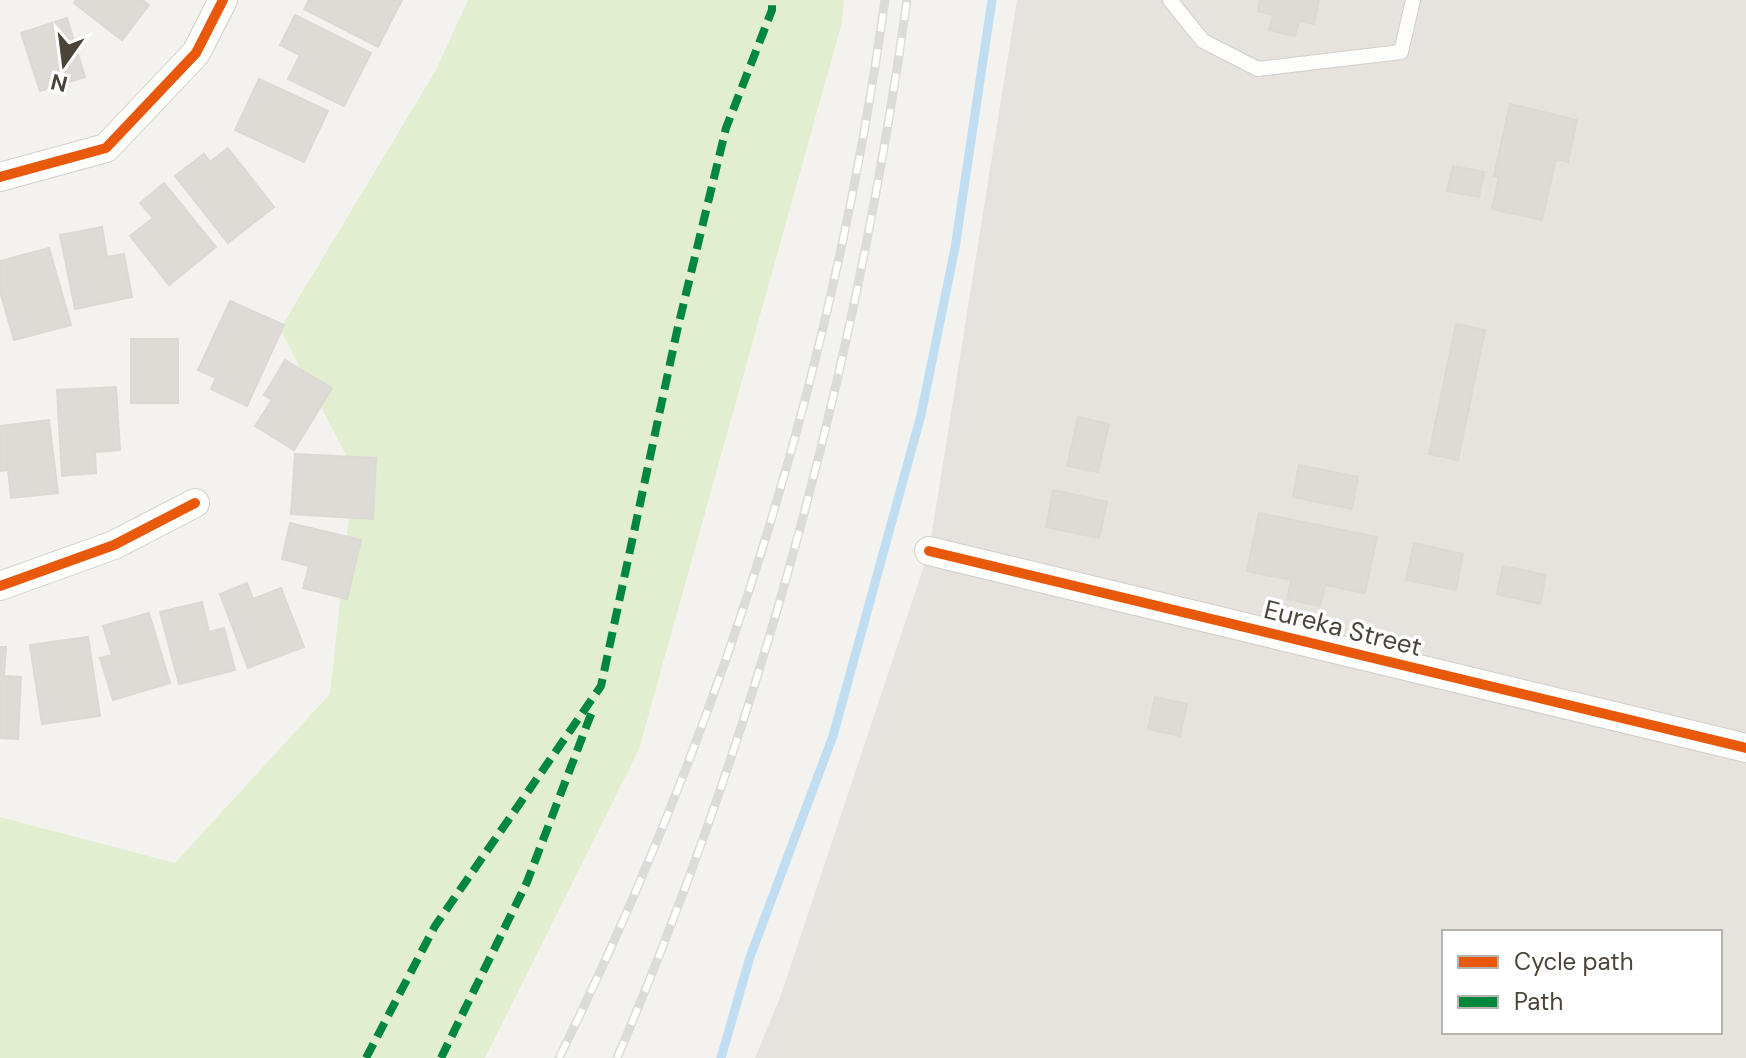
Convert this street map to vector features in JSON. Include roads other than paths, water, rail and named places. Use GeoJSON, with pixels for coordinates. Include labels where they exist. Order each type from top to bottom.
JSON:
{"type":"FeatureCollection","features":[{"type":"Feature","properties":{"kind":"street"},"geometry":{"type":"LineString","coordinates":[[0,177],[106,148],[196,53],[223,0]]}},
{"type":"Feature","properties":{"kind":"street"},"geometry":{"type":"LineString","coordinates":[[0,586],[114,545],[195,503]]}},
{"type":"Feature","properties":{"kind":"street","name":"Eureka Street"},"geometry":{"type":"LineString","coordinates":[[929,551],[1746,748]]}},
{"type":"Feature","properties":{"kind":"lane"},"geometry":{"type":"LineString","coordinates":[[1170,0],[1203,41],[1258,69],[1401,52],[1413,0]]}},
{"type":"Feature","properties":{"kind":"waterway"},"geometry":{"type":"LineString","coordinates":[[721,1058],[750,957],[833,736],[921,415],[955,248],[992,0]]}},
{"type":"Feature","properties":{"kind":"railway"},"geometry":{"type":"LineString","coordinates":[[559,1058],[618,932],[672,804],[721,674],[764,542],[803,409],[836,274],[863,137],[885,0]]}},
{"type":"Feature","properties":{"kind":"railway"},"geometry":{"type":"LineString","coordinates":[[617,1058],[669,931],[716,802],[759,671],[797,539],[861,271],[907,0]]}}]}
